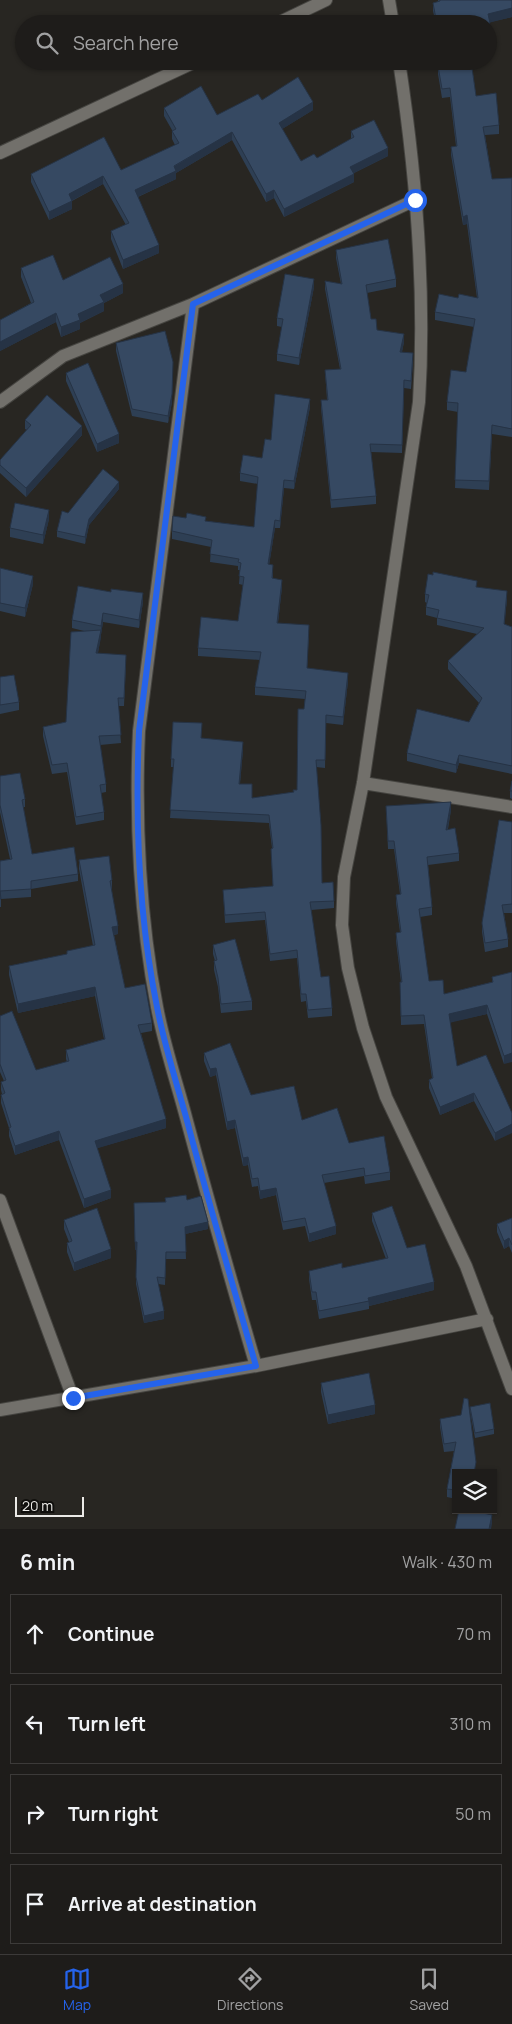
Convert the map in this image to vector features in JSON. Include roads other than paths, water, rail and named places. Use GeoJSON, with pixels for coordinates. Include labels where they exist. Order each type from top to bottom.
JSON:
{"type":"FeatureCollection","features":[{"type":"Feature","properties":{"kind":"street"},"geometry":{"type":"LineString","coordinates":[[295,15],[326,0]]}},
{"type":"Feature","properties":{"kind":"street"},"geometry":{"type":"LineString","coordinates":[[389,0],[392,15]]}},
{"type":"Feature","properties":{"kind":"street"},"geometry":{"type":"LineString","coordinates":[[0,153],[178,70]]}},
{"type":"Feature","properties":{"kind":"street"},"geometry":{"type":"LineString","coordinates":[[400,70],[415,200],[423,341],[419,402],[363,783],[344,877],[342,925],[348,968],[363,1028],[386,1097],[466,1266],[512,1389]]}},
{"type":"Feature","properties":{"kind":"street"},"geometry":{"type":"LineString","coordinates":[[0,402],[63,356],[193,304],[415,200]]}},
{"type":"Feature","properties":{"kind":"street"},"geometry":{"type":"LineString","coordinates":[[193,304],[139,731],[137,773],[141,865],[146,923],[157,1007],[215,1225],[256,1366]]}},
{"type":"Feature","properties":{"kind":"street"},"geometry":{"type":"LineString","coordinates":[[363,783],[512,807]]}},
{"type":"Feature","properties":{"kind":"street"},"geometry":{"type":"LineString","coordinates":[[0,1200],[73,1398]]}},
{"type":"Feature","properties":{"kind":"street"},"geometry":{"type":"LineString","coordinates":[[0,1410],[256,1366],[487,1319]]}}]}
